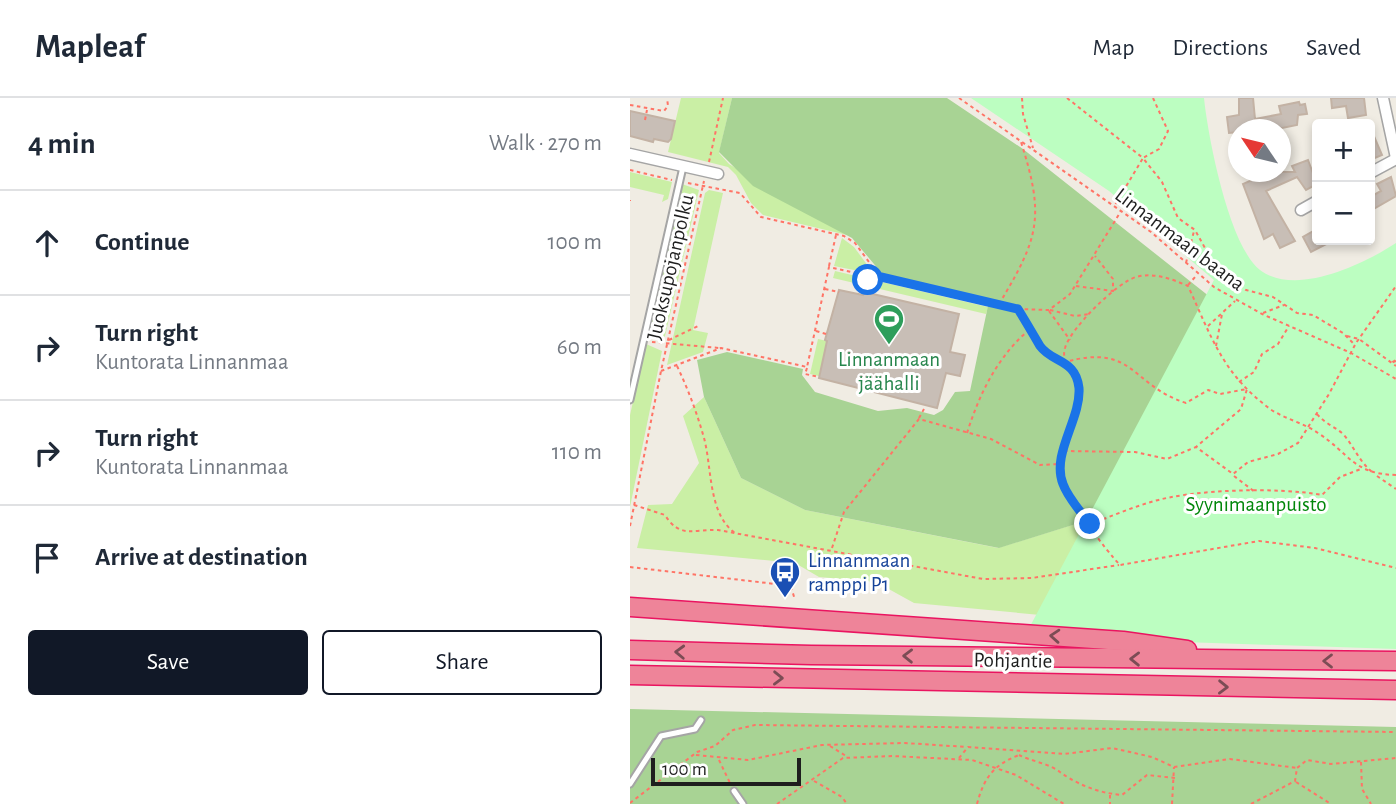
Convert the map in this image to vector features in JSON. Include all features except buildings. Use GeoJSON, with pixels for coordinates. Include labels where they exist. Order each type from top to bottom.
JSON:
{"type":"FeatureCollection","features":[{"type":"Feature","properties":{"kind":"highway"},"geometry":{"type":"LineString","coordinates":[[630,607],[689,611],[746,605],[833,608],[910,626],[1123,641],[1253,660]]}},
{"type":"Feature","properties":{"kind":"highway","name":"Pohjantie"},"geometry":{"type":"LineString","coordinates":[[630,650],[1396,661]]}},
{"type":"Feature","properties":{"kind":"highway","name":"Pohjantie"},"geometry":{"type":"LineString","coordinates":[[630,675],[1396,690]]}},
{"type":"Feature","properties":{"kind":"highway"},"geometry":{"type":"LineString","coordinates":[[630,687],[709,677]]}},
{"type":"Feature","properties":{"kind":"street"},"geometry":{"type":"LineString","coordinates":[[1375,170],[1396,159],[1382,98]]}},
{"type":"Feature","properties":{"kind":"street"},"geometry":{"type":"LineString","coordinates":[[630,155],[718,174]]}},
{"type":"Feature","properties":{"kind":"street"},"geometry":{"type":"LineString","coordinates":[[1301,210],[1312,204]]}},
{"type":"Feature","properties":{"kind":"lane"},"geometry":{"type":"LineString","coordinates":[[630,400],[683,167]]}},
{"type":"Feature","properties":{"kind":"lane"},"geometry":{"type":"LineString","coordinates":[[630,785],[661,736],[695,729],[701,720]]}},
{"type":"Feature","properties":{"kind":"lane"},"geometry":{"type":"LineString","coordinates":[[734,791],[743,804]]}},
{"type":"Feature","properties":{"kind":"path"},"geometry":{"type":"LineString","coordinates":[[630,105],[664,111],[669,103],[667,98]]}},
{"type":"Feature","properties":{"kind":"path","name":"Juoksupojanpolku"},"geometry":{"type":"LineString","coordinates":[[630,526],[661,371],[723,98]]}},
{"type":"Feature","properties":{"kind":"path","name":"Linnanmaan baana"},"geometry":{"type":"LineString","coordinates":[[960,98],[1121,211],[1197,274],[1236,300],[1351,353],[1396,379]]}},
{"type":"Feature","properties":{"kind":"path"},"geometry":{"type":"LineString","coordinates":[[1022,98],[1023,114],[1034,150]]}},
{"type":"Feature","properties":{"kind":"path"},"geometry":{"type":"LineString","coordinates":[[1067,98],[1143,158],[1162,182],[1178,218],[1195,230],[1215,266],[1234,283],[1246,290],[1273,297],[1297,313],[1313,315],[1346,335],[1359,339],[1396,366]]}},
{"type":"Feature","properties":{"kind":"path"},"geometry":{"type":"LineString","coordinates":[[1114,206],[1143,158],[1158,149],[1168,131],[1153,98]]}},
{"type":"Feature","properties":{"kind":"path"},"geometry":{"type":"LineString","coordinates":[[645,120],[647,109]]}},
{"type":"Feature","properties":{"kind":"path"},"geometry":{"type":"LineString","coordinates":[[999,305],[1032,245],[1036,225],[1037,198],[1021,140]]}},
{"type":"Feature","properties":{"kind":"path"},"geometry":{"type":"LineString","coordinates":[[630,170],[740,193],[761,218],[836,235],[855,243],[881,277]]}},
{"type":"Feature","properties":{"kind":"path"},"geometry":{"type":"LineString","coordinates":[[1049,310],[1075,286],[1121,211]]}},
{"type":"Feature","properties":{"kind":"path"},"geometry":{"type":"LineString","coordinates":[[1185,263],[1195,230]]}},
{"type":"Feature","properties":{"kind":"path"},"geometry":{"type":"LineString","coordinates":[[819,377],[805,374],[836,235]]}},
{"type":"Feature","properties":{"kind":"path"},"geometry":{"type":"LineString","coordinates":[[1094,255],[1113,279],[1113,291]]}},
{"type":"Feature","properties":{"kind":"path"},"geometry":{"type":"LineString","coordinates":[[829,267],[1018,309],[1049,310],[1075,316],[1090,314]]}},
{"type":"Feature","properties":{"kind":"path"},"geometry":{"type":"LineString","coordinates":[[1188,286],[1197,274]]}},
{"type":"Feature","properties":{"kind":"path"},"geometry":{"type":"LineString","coordinates":[[1065,362],[1064,349],[1070,340],[1090,314],[1113,291],[1136,277],[1166,276],[1188,286],[1215,347],[1247,390],[1272,411],[1308,428],[1362,469],[1375,474],[1396,475]]}},
{"type":"Feature","properties":{"kind":"path"},"geometry":{"type":"LineString","coordinates":[[855,285],[881,277]]}},
{"type":"Feature","properties":{"kind":"path"},"geometry":{"type":"LineString","coordinates":[[1075,286],[1113,291]]}},
{"type":"Feature","properties":{"kind":"path"},"geometry":{"type":"LineString","coordinates":[[1232,473],[1248,462],[1278,454],[1298,443],[1354,345],[1396,286]]}},
{"type":"Feature","properties":{"kind":"path"},"geometry":{"type":"LineString","coordinates":[[824,288],[839,292]]}},
{"type":"Feature","properties":{"kind":"path"},"geometry":{"type":"LineString","coordinates":[[1207,327],[1236,300]]}},
{"type":"Feature","properties":{"kind":"path"},"geometry":{"type":"LineString","coordinates":[[1262,314],[1285,305]]}},
{"type":"Feature","properties":{"kind":"path"},"geometry":{"type":"LineString","coordinates":[[1018,309],[1041,348],[1065,362],[1074,373],[1079,388],[1076,415],[1064,451],[1062,482],[1120,565]]}},
{"type":"Feature","properties":{"kind":"path"},"geometry":{"type":"LineString","coordinates":[[1049,310],[1070,340]]}},
{"type":"Feature","properties":{"kind":"path"},"geometry":{"type":"LineString","coordinates":[[1215,347],[1222,313]]}},
{"type":"Feature","properties":{"kind":"path"},"geometry":{"type":"LineString","coordinates":[[668,340],[698,326]]}},
{"type":"Feature","properties":{"kind":"path"},"geometry":{"type":"LineString","coordinates":[[1239,382],[1254,372],[1262,355],[1278,344],[1289,326]]}},
{"type":"Feature","properties":{"kind":"path"},"geometry":{"type":"LineString","coordinates":[[966,433],[986,384],[1015,342],[1031,328]]}},
{"type":"Feature","properties":{"kind":"path"},"geometry":{"type":"LineString","coordinates":[[815,331],[826,334]]}},
{"type":"Feature","properties":{"kind":"path"},"geometry":{"type":"LineString","coordinates":[[1346,335],[1354,345]]}},
{"type":"Feature","properties":{"kind":"path"},"geometry":{"type":"LineString","coordinates":[[667,345],[721,348],[807,367]]}},
{"type":"Feature","properties":{"kind":"path"},"geometry":{"type":"LineString","coordinates":[[661,371],[721,348]]}},
{"type":"Feature","properties":{"kind":"path"},"geometry":{"type":"LineString","coordinates":[[1065,362],[1090,355],[1120,359],[1166,396],[1186,403],[1208,390],[1220,394],[1247,390]]}},
{"type":"Feature","properties":{"kind":"path"},"geometry":{"type":"LineString","coordinates":[[1391,363],[1396,360]]}},
{"type":"Feature","properties":{"kind":"path"},"geometry":{"type":"LineString","coordinates":[[676,364],[690,393],[704,436],[719,513],[726,527],[736,534]]}},
{"type":"Feature","properties":{"kind":"path"},"geometry":{"type":"LineString","coordinates":[[1064,451],[1135,453],[1167,459],[1196,447],[1241,409],[1247,390]]}},
{"type":"Feature","properties":{"kind":"path"},"geometry":{"type":"LineString","coordinates":[[832,549],[844,512],[919,419],[924,409]]}},
{"type":"Feature","properties":{"kind":"path"},"geometry":{"type":"LineString","coordinates":[[1316,414],[1326,425],[1343,435],[1359,458],[1375,474],[1396,489]]}},
{"type":"Feature","properties":{"kind":"path"},"geometry":{"type":"LineString","coordinates":[[919,419],[991,439],[1040,465],[1062,464]]}},
{"type":"Feature","properties":{"kind":"path"},"geometry":{"type":"LineString","coordinates":[[1196,447],[1255,492]]}},
{"type":"Feature","properties":{"kind":"path"},"geometry":{"type":"LineString","coordinates":[[1090,524],[1151,502],[1195,494],[1294,489],[1322,495],[1340,477],[1362,469]]}},
{"type":"Feature","properties":{"kind":"path"},"geometry":{"type":"LineString","coordinates":[[634,505],[665,515],[675,528],[683,531],[718,530],[757,540],[832,549],[983,579],[1032,578],[1259,541],[1326,550],[1396,568]]}},
{"type":"Feature","properties":{"kind":"path"},"geometry":{"type":"LineString","coordinates":[[630,567],[784,585],[792,590],[795,600]]}},
{"type":"Feature","properties":{"kind":"path"},"geometry":{"type":"LineString","coordinates":[[695,756],[715,746],[737,727],[755,725],[1396,732]]}},
{"type":"Feature","properties":{"kind":"path"},"geometry":{"type":"LineString","coordinates":[[630,803],[698,753],[718,759],[748,760],[829,746],[905,743],[998,747],[1024,753],[1065,754],[1112,748],[1152,757],[1174,767],[1230,759],[1297,768]]}},
{"type":"Feature","properties":{"kind":"path"},"geometry":{"type":"LineString","coordinates":[[829,746],[848,757]]}},
{"type":"Feature","properties":{"kind":"path"},"geometry":{"type":"LineString","coordinates":[[959,758],[968,747]]}},
{"type":"Feature","properties":{"kind":"path"},"geometry":{"type":"LineString","coordinates":[[976,804],[987,775],[994,766],[1024,753]]}},
{"type":"Feature","properties":{"kind":"path"},"geometry":{"type":"LineString","coordinates":[[1019,755],[1060,771],[1076,784],[1110,794],[1122,795],[1147,775],[1175,778]]}},
{"type":"Feature","properties":{"kind":"path"},"geometry":{"type":"LineString","coordinates":[[777,804],[813,781],[833,763],[848,757],[959,758],[994,766],[1016,775],[1064,804]]}},
{"type":"Feature","properties":{"kind":"path"},"geometry":{"type":"LineString","coordinates":[[1295,781],[1297,768],[1307,760],[1331,764],[1396,758]]}},
{"type":"Feature","properties":{"kind":"path"},"geometry":{"type":"LineString","coordinates":[[718,759],[734,791]]}},
{"type":"Feature","properties":{"kind":"path"},"geometry":{"type":"LineString","coordinates":[[1361,761],[1362,789],[1371,804]]}},
{"type":"Feature","properties":{"kind":"path"},"geometry":{"type":"LineString","coordinates":[[1172,804],[1174,767]]}},
{"type":"Feature","properties":{"kind":"path"},"geometry":{"type":"LineString","coordinates":[[813,781],[842,797],[847,804]]}},
{"type":"Feature","properties":{"kind":"path"},"geometry":{"type":"LineString","coordinates":[[1251,804],[1295,781]]}},
{"type":"Feature","properties":{"kind":"path"},"geometry":{"type":"LineString","coordinates":[[1295,781],[1331,804]]}},
{"type":"Feature","properties":{"kind":"path"},"geometry":{"type":"LineString","coordinates":[[1110,794],[1110,804]]}},
{"type":"Feature","properties":{"kind":"green space"},"geometry":{"type":"Polygon","coordinates":[[[681,98],[732,98],[719,153],[729,164],[847,235],[763,215],[751,203],[736,175],[728,167],[668,152],[681,98]]]}},
{"type":"Feature","properties":{"kind":"green space"},"geometry":{"type":"Polygon","coordinates":[[[732,98],[947,98],[1023,149],[1229,312],[1194,487],[999,548],[805,510],[741,478],[704,397],[697,360],[727,352],[803,369],[802,375],[815,392],[878,411],[907,408],[934,415],[943,410],[955,392],[970,391],[989,301],[885,277],[852,238],[753,186],[719,152],[732,98]]]}},
{"type":"Feature","properties":{"kind":"green space","name":"Syynimaanpuisto"},"geometry":{"type":"Polygon","coordinates":[[[971,98],[1204,98],[1215,163],[1230,215],[1249,257],[1260,270],[1275,277],[1310,279],[1348,268],[1396,243],[1396,649],[1123,640],[1027,632],[1214,280],[1109,191],[971,98]]]}},
{"type":"Feature","properties":{"kind":"green space"},"geometry":{"type":"Polygon","coordinates":[[[630,172],[672,182],[668,199],[662,202],[664,195],[630,187],[630,172]]]}},
{"type":"Feature","properties":{"kind":"green space"},"geometry":{"type":"Polygon","coordinates":[[[682,184],[699,190],[665,336],[662,339],[648,336],[682,184]]]}},
{"type":"Feature","properties":{"kind":"green space"},"geometry":{"type":"Polygon","coordinates":[[[709,190],[723,193],[693,330],[708,333],[703,352],[667,365],[705,193],[709,190]]]}},
{"type":"Feature","properties":{"kind":"green space"},"geometry":{"type":"Polygon","coordinates":[[[842,238],[854,247],[874,274],[834,266],[842,238]]]}},
{"type":"Feature","properties":{"kind":"green space"},"geometry":{"type":"Polygon","coordinates":[[[835,271],[988,307],[986,314],[833,278],[835,271]]]}},
{"type":"Feature","properties":{"kind":"green space"},"geometry":{"type":"Polygon","coordinates":[[[818,339],[827,341],[819,376],[810,374],[818,339]]]}},
{"type":"Feature","properties":{"kind":"green space"},"geometry":{"type":"Polygon","coordinates":[[[646,344],[662,351],[630,507],[630,415],[646,344]]]}},
{"type":"Feature","properties":{"kind":"green space"},"geometry":{"type":"Polygon","coordinates":[[[704,397],[741,478],[805,510],[998,548],[1194,487],[1051,616],[914,603],[876,582],[819,577],[795,563],[637,548],[648,505],[672,504],[699,463],[683,416],[704,397]]]}},
{"type":"Feature","properties":{"kind":"green space"},"geometry":{"type":"Polygon","coordinates":[[[630,709],[1396,727],[1396,804],[630,804],[630,709]]]}},
{"type":"Feature","properties":{"kind":"place","name":"Linnanmaan jäähalli"},"geometry":{"type":"Point","coordinates":[889,346]}},
{"type":"Feature","properties":{"kind":"place","name":"Linnanmaan ramppi P1"},"geometry":{"type":"Point","coordinates":[785,599]}},
{"type":"Feature","properties":{"kind":"route"},"geometry":{"type":"LineString","coordinates":[[868,280],[881,277],[1018,309],[1035,333],[1041,348],[1065,362],[1074,373],[1079,388],[1076,415],[1064,451],[1062,482],[1090,524]]}}]}
